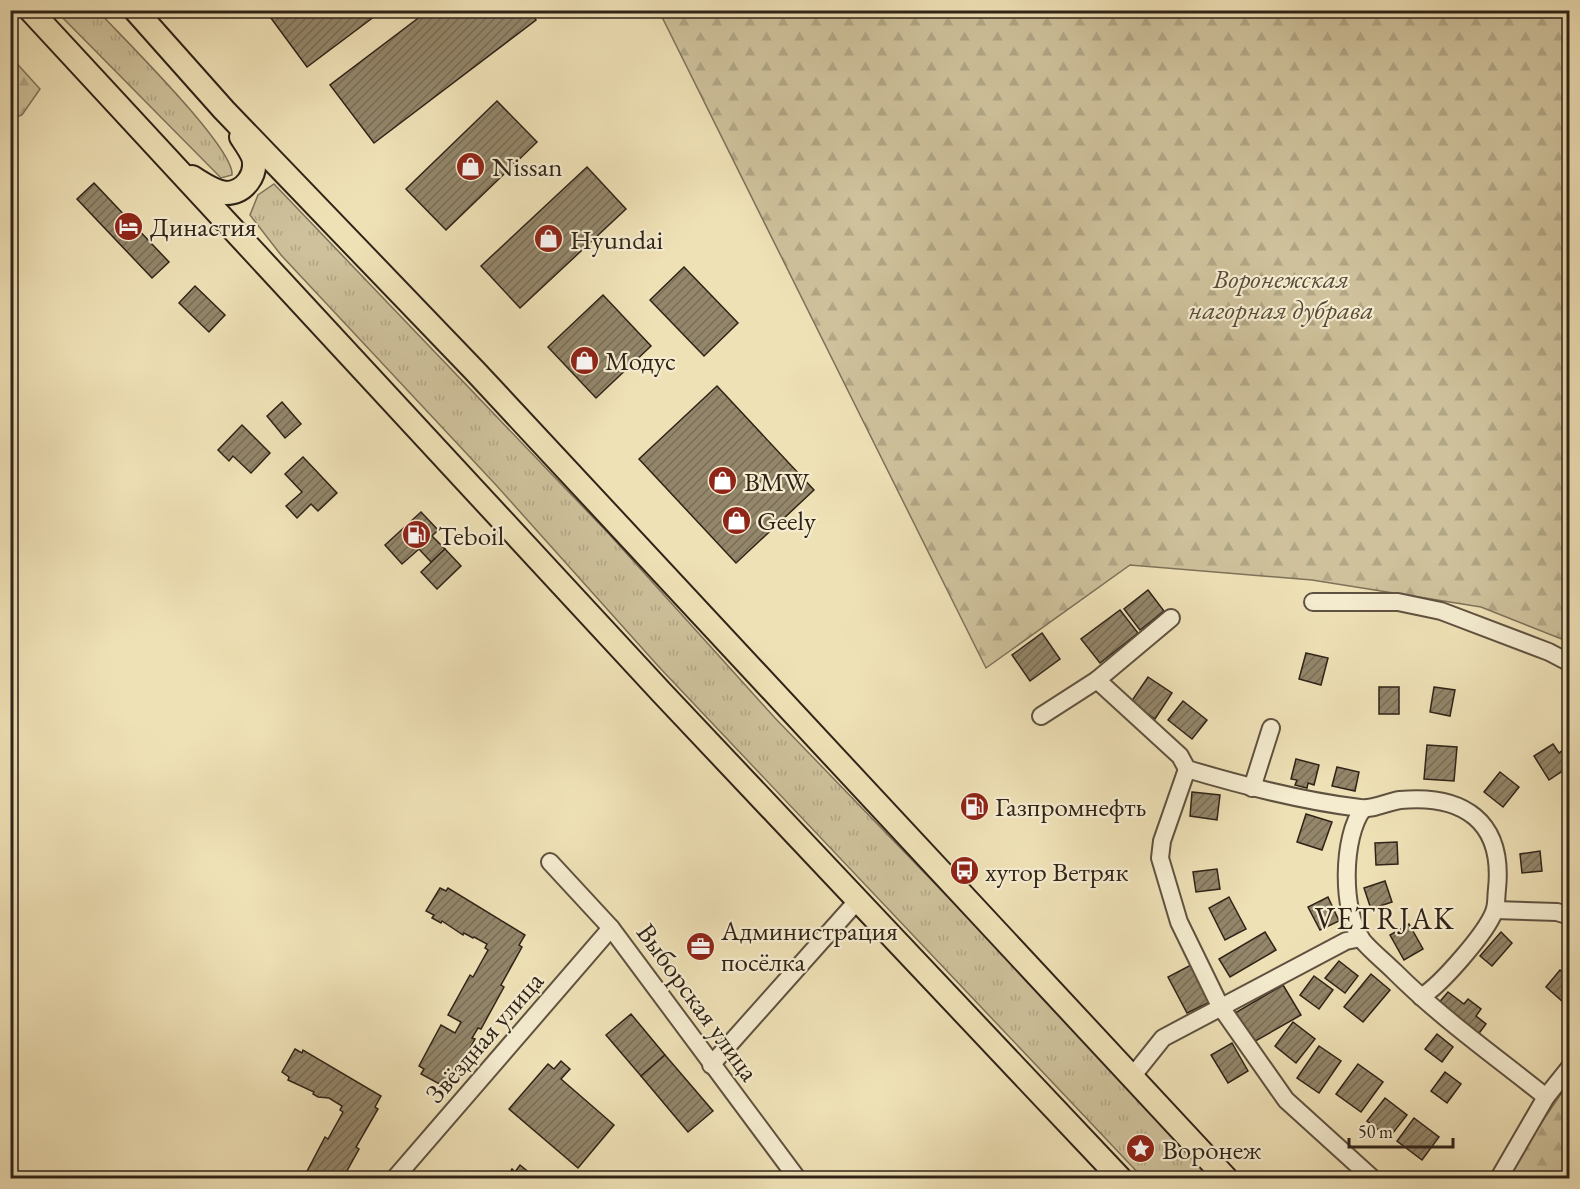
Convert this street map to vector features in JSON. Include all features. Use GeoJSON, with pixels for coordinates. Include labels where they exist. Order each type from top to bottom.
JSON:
{"type":"FeatureCollection","features":[{"type":"Feature","properties":{"kind":"highway"},"geometry":{"type":"LineString","coordinates":[[30,10],[663,694],[1120,1179]]}},
{"type":"Feature","properties":{"kind":"highway"},"geometry":{"type":"LineString","coordinates":[[135,10],[224,110],[474,370],[1226,1179]]}},
{"type":"Feature","properties":{"kind":"highway"},"geometry":{"type":"LineString","coordinates":[[175,167],[225,193],[237,192],[246,185],[253,174],[254,159],[224,110]]}},
{"type":"Feature","properties":{"kind":"street"},"geometry":{"type":"LineString","coordinates":[[1313,602],[1398,602],[1430,609],[1550,652],[1569,663]]}},
{"type":"Feature","properties":{"kind":"street"},"geometry":{"type":"LineString","coordinates":[[1041,716],[1097,680],[1171,618]]}},
{"type":"Feature","properties":{"kind":"street"},"geometry":{"type":"LineString","coordinates":[[1097,680],[1180,756],[1187,769],[1252,788],[1363,809],[1390,801],[1425,799],[1443,800],[1476,815],[1486,828],[1494,850],[1498,879],[1495,910],[1490,921],[1444,978],[1421,998]]}},
{"type":"Feature","properties":{"kind":"street"},"geometry":{"type":"LineString","coordinates":[[1252,788],[1271,728]]}},
{"type":"Feature","properties":{"kind":"street"},"geometry":{"type":"LineString","coordinates":[[1187,769],[1162,841],[1160,858],[1179,922],[1221,1006],[1286,1100],[1372,1179]]}},
{"type":"Feature","properties":{"kind":"street"},"geometry":{"type":"LineString","coordinates":[[1363,809],[1356,817],[1349,841],[1346,871],[1349,905],[1361,938],[1421,998],[1546,1097]]}},
{"type":"Feature","properties":{"kind":"street","name":"Выборская улица"},"geometry":{"type":"LineString","coordinates":[[550,862],[611,928],[797,1179]]}},
{"type":"Feature","properties":{"kind":"street"},"geometry":{"type":"LineString","coordinates":[[711,1065],[858,900]]}},
{"type":"Feature","properties":{"kind":"street"},"geometry":{"type":"LineString","coordinates":[[1495,910],[1557,912],[1569,916]]}},
{"type":"Feature","properties":{"kind":"street","name":"Звёздная улица"},"geometry":{"type":"LineString","coordinates":[[395,1179],[611,928]]}},
{"type":"Feature","properties":{"kind":"street"},"geometry":{"type":"LineString","coordinates":[[1131,1078],[1163,1038],[1346,941],[1361,938]]}},
{"type":"Feature","properties":{"kind":"street"},"geometry":{"type":"LineString","coordinates":[[1499,1179],[1546,1097],[1569,1067]]}},
{"type":"Feature","properties":{"kind":"green space"},"geometry":{"type":"Polygon","coordinates":[[[56,11],[98,11],[197,118],[228,161],[232,175],[221,178],[56,11]]]}},
{"type":"Feature","properties":{"kind":"green space","name":"Воронежская нагорная дубрава"},"geometry":{"type":"Polygon","coordinates":[[[659,11],[1569,11],[1569,642],[1481,607],[1312,580],[1130,565],[986,668],[659,11]]]}},
{"type":"Feature","properties":{"kind":"green space"},"geometry":{"type":"Polygon","coordinates":[[[11,57],[40,89],[22,115],[11,119],[11,57]]]}},
{"type":"Feature","properties":{"kind":"green space"},"geometry":{"type":"Polygon","coordinates":[[[274,184],[609,534],[775,718],[1111,1066],[1148,1111],[1213,1178],[1143,1178],[659,667],[496,485],[281,255],[250,215],[258,195],[274,184]]]}},
{"type":"Feature","properties":{"kind":"green space"},"geometry":{"type":"Polygon","coordinates":[[[1569,1082],[1569,1178],[1508,1178],[1512,1166],[1569,1082]]]}},
{"type":"Feature","properties":{"kind":"building"},"geometry":{"type":"Polygon","coordinates":[[[265,10],[383,10],[307,67],[265,10]]]}},
{"type":"Feature","properties":{"kind":"building"},"geometry":{"type":"Polygon","coordinates":[[[429,10],[530,10],[536,20],[374,143],[330,85],[429,10]]]}},
{"type":"Feature","properties":{"kind":"building"},"geometry":{"type":"Polygon","coordinates":[[[497,101],[537,142],[446,230],[406,189],[497,101]]]}},
{"type":"Feature","properties":{"kind":"building"},"geometry":{"type":"Polygon","coordinates":[[[587,167],[626,209],[520,308],[481,266],[587,167]]]}},
{"type":"Feature","properties":{"kind":"building"},"geometry":{"type":"Polygon","coordinates":[[[94,183],[169,262],[152,278],[77,199],[94,183]]]}},
{"type":"Feature","properties":{"kind":"building"},"geometry":{"type":"Polygon","coordinates":[[[684,267],[738,323],[704,356],[650,300],[684,267]]]}},
{"type":"Feature","properties":{"kind":"building"},"geometry":{"type":"Polygon","coordinates":[[[195,286],[225,315],[209,332],[179,303],[195,286]]]}},
{"type":"Feature","properties":{"kind":"building"},"geometry":{"type":"Polygon","coordinates":[[[603,295],[651,346],[596,398],[548,347],[603,295]]]}},
{"type":"Feature","properties":{"kind":"building"},"geometry":{"type":"Polygon","coordinates":[[[717,386],[814,490],[736,563],[639,459],[717,386]]]}},
{"type":"Feature","properties":{"kind":"building"},"geometry":{"type":"Polygon","coordinates":[[[282,402],[301,424],[285,438],[267,416],[282,402]]]}},
{"type":"Feature","properties":{"kind":"building"},"geometry":{"type":"Polygon","coordinates":[[[242,425],[270,453],[251,473],[233,456],[229,461],[218,450],[242,425]]]}},
{"type":"Feature","properties":{"kind":"building"},"geometry":{"type":"Polygon","coordinates":[[[303,457],[337,493],[318,511],[311,504],[297,518],[286,506],[302,492],[285,474],[303,457]]]}},
{"type":"Feature","properties":{"kind":"building"},"geometry":{"type":"Polygon","coordinates":[[[421,512],[438,530],[432,536],[445,549],[431,562],[419,549],[402,564],[385,545],[421,512]]]}},
{"type":"Feature","properties":{"kind":"building"},"geometry":{"type":"Polygon","coordinates":[[[445,549],[461,566],[437,589],[421,572],[445,549]]]}},
{"type":"Feature","properties":{"kind":"building"},"geometry":{"type":"Polygon","coordinates":[[[1148,590],[1164,611],[1140,630],[1124,609],[1148,590]]]}},
{"type":"Feature","properties":{"kind":"building"},"geometry":{"type":"Polygon","coordinates":[[[1120,610],[1138,633],[1100,663],[1081,639],[1120,610]]]}},
{"type":"Feature","properties":{"kind":"building"},"geometry":{"type":"Polygon","coordinates":[[[1042,633],[1060,659],[1030,681],[1012,655],[1042,633]]]}},
{"type":"Feature","properties":{"kind":"building"},"geometry":{"type":"Polygon","coordinates":[[[1306,653],[1328,658],[1321,685],[1299,679],[1306,653]]]}},
{"type":"Feature","properties":{"kind":"building"},"geometry":{"type":"Polygon","coordinates":[[[1148,677],[1172,693],[1155,719],[1131,702],[1148,677]]]}},
{"type":"Feature","properties":{"kind":"building"},"geometry":{"type":"Polygon","coordinates":[[[1379,687],[1399,687],[1399,714],[1379,714],[1379,687]]]}},
{"type":"Feature","properties":{"kind":"building"},"geometry":{"type":"Polygon","coordinates":[[[1434,687],[1455,690],[1450,716],[1430,712],[1434,687]]]}},
{"type":"Feature","properties":{"kind":"building"},"geometry":{"type":"Polygon","coordinates":[[[1183,701],[1207,720],[1192,739],[1168,720],[1183,701]]]}},
{"type":"Feature","properties":{"kind":"building"},"geometry":{"type":"Polygon","coordinates":[[[1553,744],[1559,753],[1563,750],[1570,760],[1570,766],[1549,780],[1534,756],[1553,744]]]}},
{"type":"Feature","properties":{"kind":"building"},"geometry":{"type":"Polygon","coordinates":[[[1427,745],[1457,747],[1454,781],[1424,779],[1427,745]]]}},
{"type":"Feature","properties":{"kind":"building"},"geometry":{"type":"Polygon","coordinates":[[[1296,759],[1319,765],[1314,785],[1308,783],[1307,788],[1295,785],[1297,780],[1291,779],[1296,759]]]}},
{"type":"Feature","properties":{"kind":"building"},"geometry":{"type":"Polygon","coordinates":[[[1337,767],[1359,772],[1355,791],[1332,786],[1337,767]]]}},
{"type":"Feature","properties":{"kind":"building"},"geometry":{"type":"Polygon","coordinates":[[[1500,772],[1519,787],[1503,807],[1484,792],[1500,772]]]}},
{"type":"Feature","properties":{"kind":"building"},"geometry":{"type":"Polygon","coordinates":[[[1192,792],[1220,795],[1217,820],[1190,816],[1192,792]]]}},
{"type":"Feature","properties":{"kind":"building"},"geometry":{"type":"Polygon","coordinates":[[[1306,814],[1332,822],[1322,850],[1297,842],[1306,814]]]}},
{"type":"Feature","properties":{"kind":"building"},"geometry":{"type":"Polygon","coordinates":[[[1397,842],[1398,864],[1376,865],[1375,843],[1397,842]]]}},
{"type":"Feature","properties":{"kind":"building"},"geometry":{"type":"Polygon","coordinates":[[[1540,851],[1542,871],[1522,873],[1520,854],[1540,851]]]}},
{"type":"Feature","properties":{"kind":"building"},"geometry":{"type":"Polygon","coordinates":[[[1217,869],[1220,889],[1196,892],[1193,872],[1217,869]]]}},
{"type":"Feature","properties":{"kind":"building"},"geometry":{"type":"Polygon","coordinates":[[[1385,881],[1392,902],[1371,909],[1364,888],[1385,881]]]}},
{"type":"Feature","properties":{"kind":"building"},"geometry":{"type":"Polygon","coordinates":[[[440,888],[446,891],[448,888],[525,935],[519,945],[522,947],[501,985],[504,987],[481,1029],[478,1028],[472,1038],[475,1039],[452,1081],[449,1079],[445,1087],[421,1074],[424,1069],[419,1066],[441,1025],[455,1033],[461,1022],[448,1015],[470,975],[473,977],[488,950],[485,948],[487,944],[464,933],[463,935],[442,921],[441,923],[432,918],[434,915],[426,911],[440,888]]]}},
{"type":"Feature","properties":{"kind":"building"},"geometry":{"type":"Polygon","coordinates":[[[1229,897],[1246,929],[1225,940],[1209,908],[1229,897]]]}},
{"type":"Feature","properties":{"kind":"building"},"geometry":{"type":"Polygon","coordinates":[[[1328,897],[1339,921],[1320,930],[1308,907],[1328,897]]]}},
{"type":"Feature","properties":{"kind":"building"},"geometry":{"type":"Polygon","coordinates":[[[1409,924],[1423,949],[1404,960],[1390,935],[1409,924]]]}},
{"type":"Feature","properties":{"kind":"building"},"geometry":{"type":"Polygon","coordinates":[[[1265,932],[1276,950],[1230,977],[1219,959],[1265,932]]]}},
{"type":"Feature","properties":{"kind":"building"},"geometry":{"type":"Polygon","coordinates":[[[1501,932],[1512,943],[1492,966],[1480,956],[1501,932]]]}},
{"type":"Feature","properties":{"kind":"building"},"geometry":{"type":"Polygon","coordinates":[[[1339,961],[1358,976],[1345,993],[1325,978],[1339,961]]]}},
{"type":"Feature","properties":{"kind":"building"},"geometry":{"type":"Polygon","coordinates":[[[1191,965],[1210,1002],[1187,1013],[1168,977],[1191,965]]]}},
{"type":"Feature","properties":{"kind":"building"},"geometry":{"type":"Polygon","coordinates":[[[1560,970],[1570,978],[1570,995],[1563,1002],[1546,987],[1560,970]]]}},
{"type":"Feature","properties":{"kind":"building"},"geometry":{"type":"Polygon","coordinates":[[[1371,974],[1390,990],[1363,1022],[1344,1007],[1371,974]]]}},
{"type":"Feature","properties":{"kind":"building"},"geometry":{"type":"Polygon","coordinates":[[[1314,976],[1333,990],[1319,1009],[1300,995],[1314,976]]]}},
{"type":"Feature","properties":{"kind":"building"},"geometry":{"type":"Polygon","coordinates":[[[1283,985],[1301,1015],[1252,1043],[1235,1013],[1283,985]]]}},
{"type":"Feature","properties":{"kind":"building"},"geometry":{"type":"Polygon","coordinates":[[[1448,992],[1464,1004],[1468,999],[1481,1009],[1476,1016],[1486,1024],[1477,1036],[1437,1005],[1448,992]]]}},
{"type":"Feature","properties":{"kind":"building"},"geometry":{"type":"Polygon","coordinates":[[[631,1014],[665,1055],[641,1076],[606,1035],[631,1014]]]}},
{"type":"Feature","properties":{"kind":"building"},"geometry":{"type":"Polygon","coordinates":[[[1293,1022],[1315,1039],[1296,1063],[1275,1046],[1293,1022]]]}},
{"type":"Feature","properties":{"kind":"building"},"geometry":{"type":"Polygon","coordinates":[[[1437,1034],[1453,1047],[1442,1062],[1425,1049],[1437,1034]]]}},
{"type":"Feature","properties":{"kind":"building"},"geometry":{"type":"Polygon","coordinates":[[[1232,1043],[1248,1071],[1228,1083],[1211,1055],[1232,1043]]]}},
{"type":"Feature","properties":{"kind":"building"},"geometry":{"type":"Polygon","coordinates":[[[1319,1046],[1341,1061],[1319,1093],[1297,1078],[1319,1046]]]}},
{"type":"Feature","properties":{"kind":"building"},"geometry":{"type":"Polygon","coordinates":[[[295,1049],[302,1053],[303,1050],[381,1096],[375,1107],[378,1109],[356,1147],[359,1149],[343,1178],[304,1177],[325,1137],[328,1139],[343,1112],[340,1110],[342,1106],[329,1098],[318,1097],[313,1094],[314,1092],[288,1080],[289,1077],[282,1072],[295,1049]]]}},
{"type":"Feature","properties":{"kind":"building"},"geometry":{"type":"Polygon","coordinates":[[[665,1055],[713,1111],[688,1132],[641,1076],[665,1055]]]}},
{"type":"Feature","properties":{"kind":"building"},"geometry":{"type":"Polygon","coordinates":[[[561,1061],[570,1069],[561,1079],[614,1125],[578,1168],[509,1109],[548,1064],[554,1069],[561,1061]]]}},
{"type":"Feature","properties":{"kind":"building"},"geometry":{"type":"Polygon","coordinates":[[[1358,1064],[1383,1082],[1361,1112],[1336,1094],[1358,1064]]]}},
{"type":"Feature","properties":{"kind":"building"},"geometry":{"type":"Polygon","coordinates":[[[1445,1072],[1461,1084],[1447,1103],[1431,1091],[1445,1072]]]}},
{"type":"Feature","properties":{"kind":"building"},"geometry":{"type":"Polygon","coordinates":[[[1385,1098],[1407,1115],[1389,1138],[1367,1121],[1385,1098]]]}},
{"type":"Feature","properties":{"kind":"building"},"geometry":{"type":"Polygon","coordinates":[[[1414,1118],[1439,1137],[1422,1160],[1397,1141],[1414,1118]]]}},
{"type":"Feature","properties":{"kind":"building"},"geometry":{"type":"Polygon","coordinates":[[[520,1165],[536,1178],[507,1178],[512,1169],[515,1172],[520,1165]]]}},
{"type":"Feature","properties":{"kind":"place","name":"Nissan"},"geometry":{"type":"Point","coordinates":[471,166]}},
{"type":"Feature","properties":{"kind":"place","name":"Династия"},"geometry":{"type":"Point","coordinates":[129,226]}},
{"type":"Feature","properties":{"kind":"place","name":"Hyundai"},"geometry":{"type":"Point","coordinates":[549,239]}},
{"type":"Feature","properties":{"kind":"place","name":"Модус"},"geometry":{"type":"Point","coordinates":[584,360]}},
{"type":"Feature","properties":{"kind":"place","name":"BMW"},"geometry":{"type":"Point","coordinates":[723,481]}},
{"type":"Feature","properties":{"kind":"place","name":"Geely"},"geometry":{"type":"Point","coordinates":[736,520]}},
{"type":"Feature","properties":{"kind":"place","name":"Teboil"},"geometry":{"type":"Point","coordinates":[417,535]}},
{"type":"Feature","properties":{"kind":"place","name":"Газпромнефть"},"geometry":{"type":"Point","coordinates":[974,806]}},
{"type":"Feature","properties":{"kind":"place","name":"хутор Ветряк"},"geometry":{"type":"Point","coordinates":[964,871]}},
{"type":"Feature","properties":{"kind":"place","name":"Администрация посёлка"},"geometry":{"type":"Point","coordinates":[700,946]}},
{"type":"Feature","properties":{"kind":"place","name":"Воронеж"},"geometry":{"type":"Point","coordinates":[1141,1149]}},
{"type":"Feature","properties":{"kind":"district","name":"VETRJAK"},"geometry":{"type":"Point","coordinates":[1385,918]}}]}
